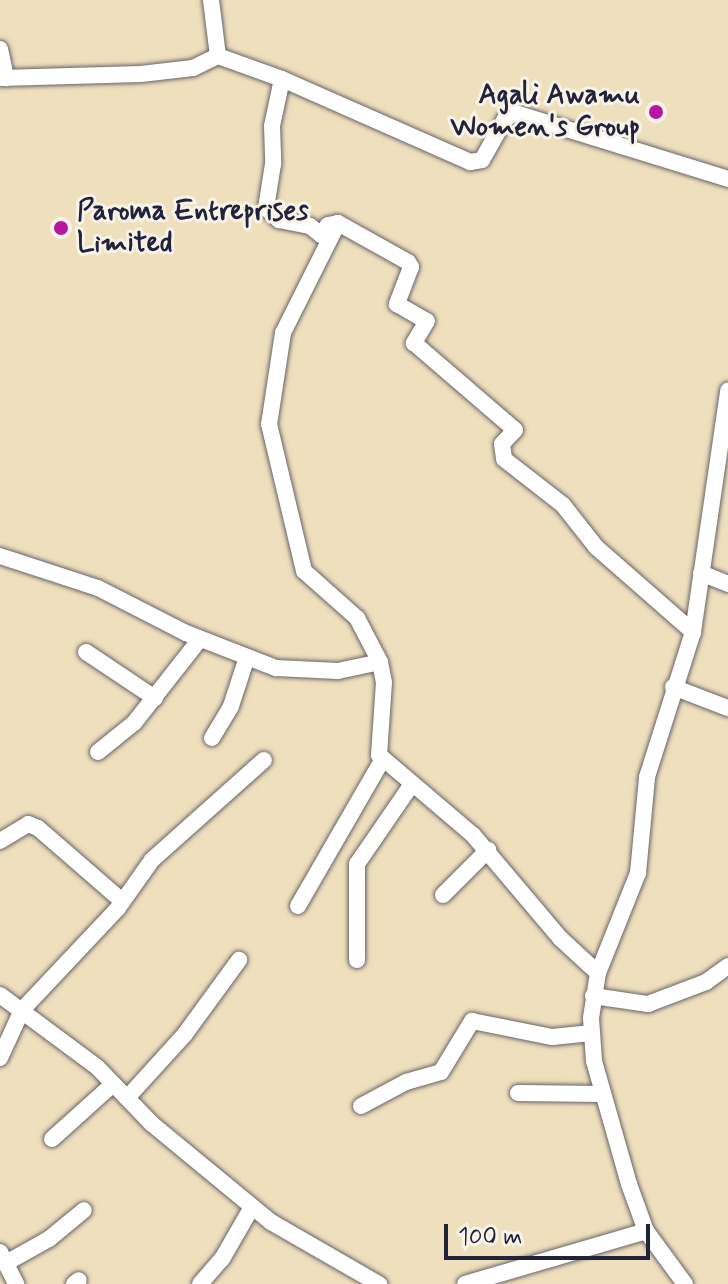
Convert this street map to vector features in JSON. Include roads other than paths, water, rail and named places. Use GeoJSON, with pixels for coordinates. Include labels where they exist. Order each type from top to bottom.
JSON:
{"type":"FeatureCollection","features":[{"type":"Feature","properties":{"kind":"street"},"geometry":{"type":"LineString","coordinates":[[211,0],[218,56]]}},
{"type":"Feature","properties":{"kind":"street"},"geometry":{"type":"LineString","coordinates":[[0,49],[3,78],[141,74],[193,68],[218,56],[282,79],[470,162],[482,160],[505,119],[515,113],[728,179]]}},
{"type":"Feature","properties":{"kind":"street"},"geometry":{"type":"LineString","coordinates":[[282,79],[272,126],[273,164],[266,208],[279,220],[310,226],[321,235],[328,225],[338,223],[408,262],[411,267],[397,304],[427,321],[414,343],[515,430],[502,444],[504,459],[563,505],[596,547],[693,632]]}},
{"type":"Feature","properties":{"kind":"street"},"geometry":{"type":"LineString","coordinates":[[338,223],[283,333],[269,424],[304,571],[357,618],[380,662],[384,682],[377,743],[383,759],[488,850],[561,939],[598,973]]}},
{"type":"Feature","properties":{"kind":"street"},"geometry":{"type":"LineString","coordinates":[[685,1284],[646,1231],[602,1094],[592,1033],[593,996],[598,973],[638,873],[647,777],[673,687],[693,632],[728,391]]}},
{"type":"Feature","properties":{"kind":"street"},"geometry":{"type":"LineString","coordinates":[[0,556],[98,588],[246,660],[307,671],[380,662]]}},
{"type":"Feature","properties":{"kind":"street"},"geometry":{"type":"LineString","coordinates":[[701,573],[728,584]]}},
{"type":"Feature","properties":{"kind":"street"},"geometry":{"type":"LineString","coordinates":[[98,752],[155,698],[200,639]]}},
{"type":"Feature","properties":{"kind":"street"},"geometry":{"type":"LineString","coordinates":[[86,652],[155,698]]}},
{"type":"Feature","properties":{"kind":"street"},"geometry":{"type":"LineString","coordinates":[[212,738],[228,714],[246,660]]}},
{"type":"Feature","properties":{"kind":"street"},"geometry":{"type":"LineString","coordinates":[[673,687],[728,708]]}},
{"type":"Feature","properties":{"kind":"street"},"geometry":{"type":"LineString","coordinates":[[298,906],[383,759]]}},
{"type":"Feature","properties":{"kind":"street"},"geometry":{"type":"LineString","coordinates":[[0,1058],[22,1010],[122,901],[168,843],[216,807],[264,760]]}},
{"type":"Feature","properties":{"kind":"street"},"geometry":{"type":"LineString","coordinates":[[357,960],[359,858],[412,784]]}},
{"type":"Feature","properties":{"kind":"street"},"geometry":{"type":"LineString","coordinates":[[0,841],[28,824],[38,828],[122,901]]}},
{"type":"Feature","properties":{"kind":"street"},"geometry":{"type":"LineString","coordinates":[[443,895],[488,850]]}},
{"type":"Feature","properties":{"kind":"street"},"geometry":{"type":"LineString","coordinates":[[127,1098],[185,1034],[239,960]]}},
{"type":"Feature","properties":{"kind":"street"},"geometry":{"type":"LineString","coordinates":[[593,996],[648,1004],[706,982],[728,966]]}},
{"type":"Feature","properties":{"kind":"street"},"geometry":{"type":"LineString","coordinates":[[0,995],[113,1084],[252,1207],[379,1284]]}},
{"type":"Feature","properties":{"kind":"street"},"geometry":{"type":"LineString","coordinates":[[361,1106],[406,1082],[441,1072],[472,1021],[552,1037],[592,1033]]}},
{"type":"Feature","properties":{"kind":"street"},"geometry":{"type":"LineString","coordinates":[[52,1139],[113,1084]]}},
{"type":"Feature","properties":{"kind":"street"},"geometry":{"type":"LineString","coordinates":[[518,1093],[602,1094]]}},
{"type":"Feature","properties":{"kind":"street"},"geometry":{"type":"LineString","coordinates":[[200,1284],[222,1259],[252,1207]]}},
{"type":"Feature","properties":{"kind":"street"},"geometry":{"type":"LineString","coordinates":[[6,1270],[84,1210]]}},
{"type":"Feature","properties":{"kind":"street"},"geometry":{"type":"LineString","coordinates":[[473,1283],[646,1231]]}},
{"type":"Feature","properties":{"kind":"place","name":"Agali Awamu Women's Group"},"geometry":{"type":"Point","coordinates":[656,112]}},
{"type":"Feature","properties":{"kind":"place","name":"Paroma Entreprises Limited"},"geometry":{"type":"Point","coordinates":[61,228]}}]}
